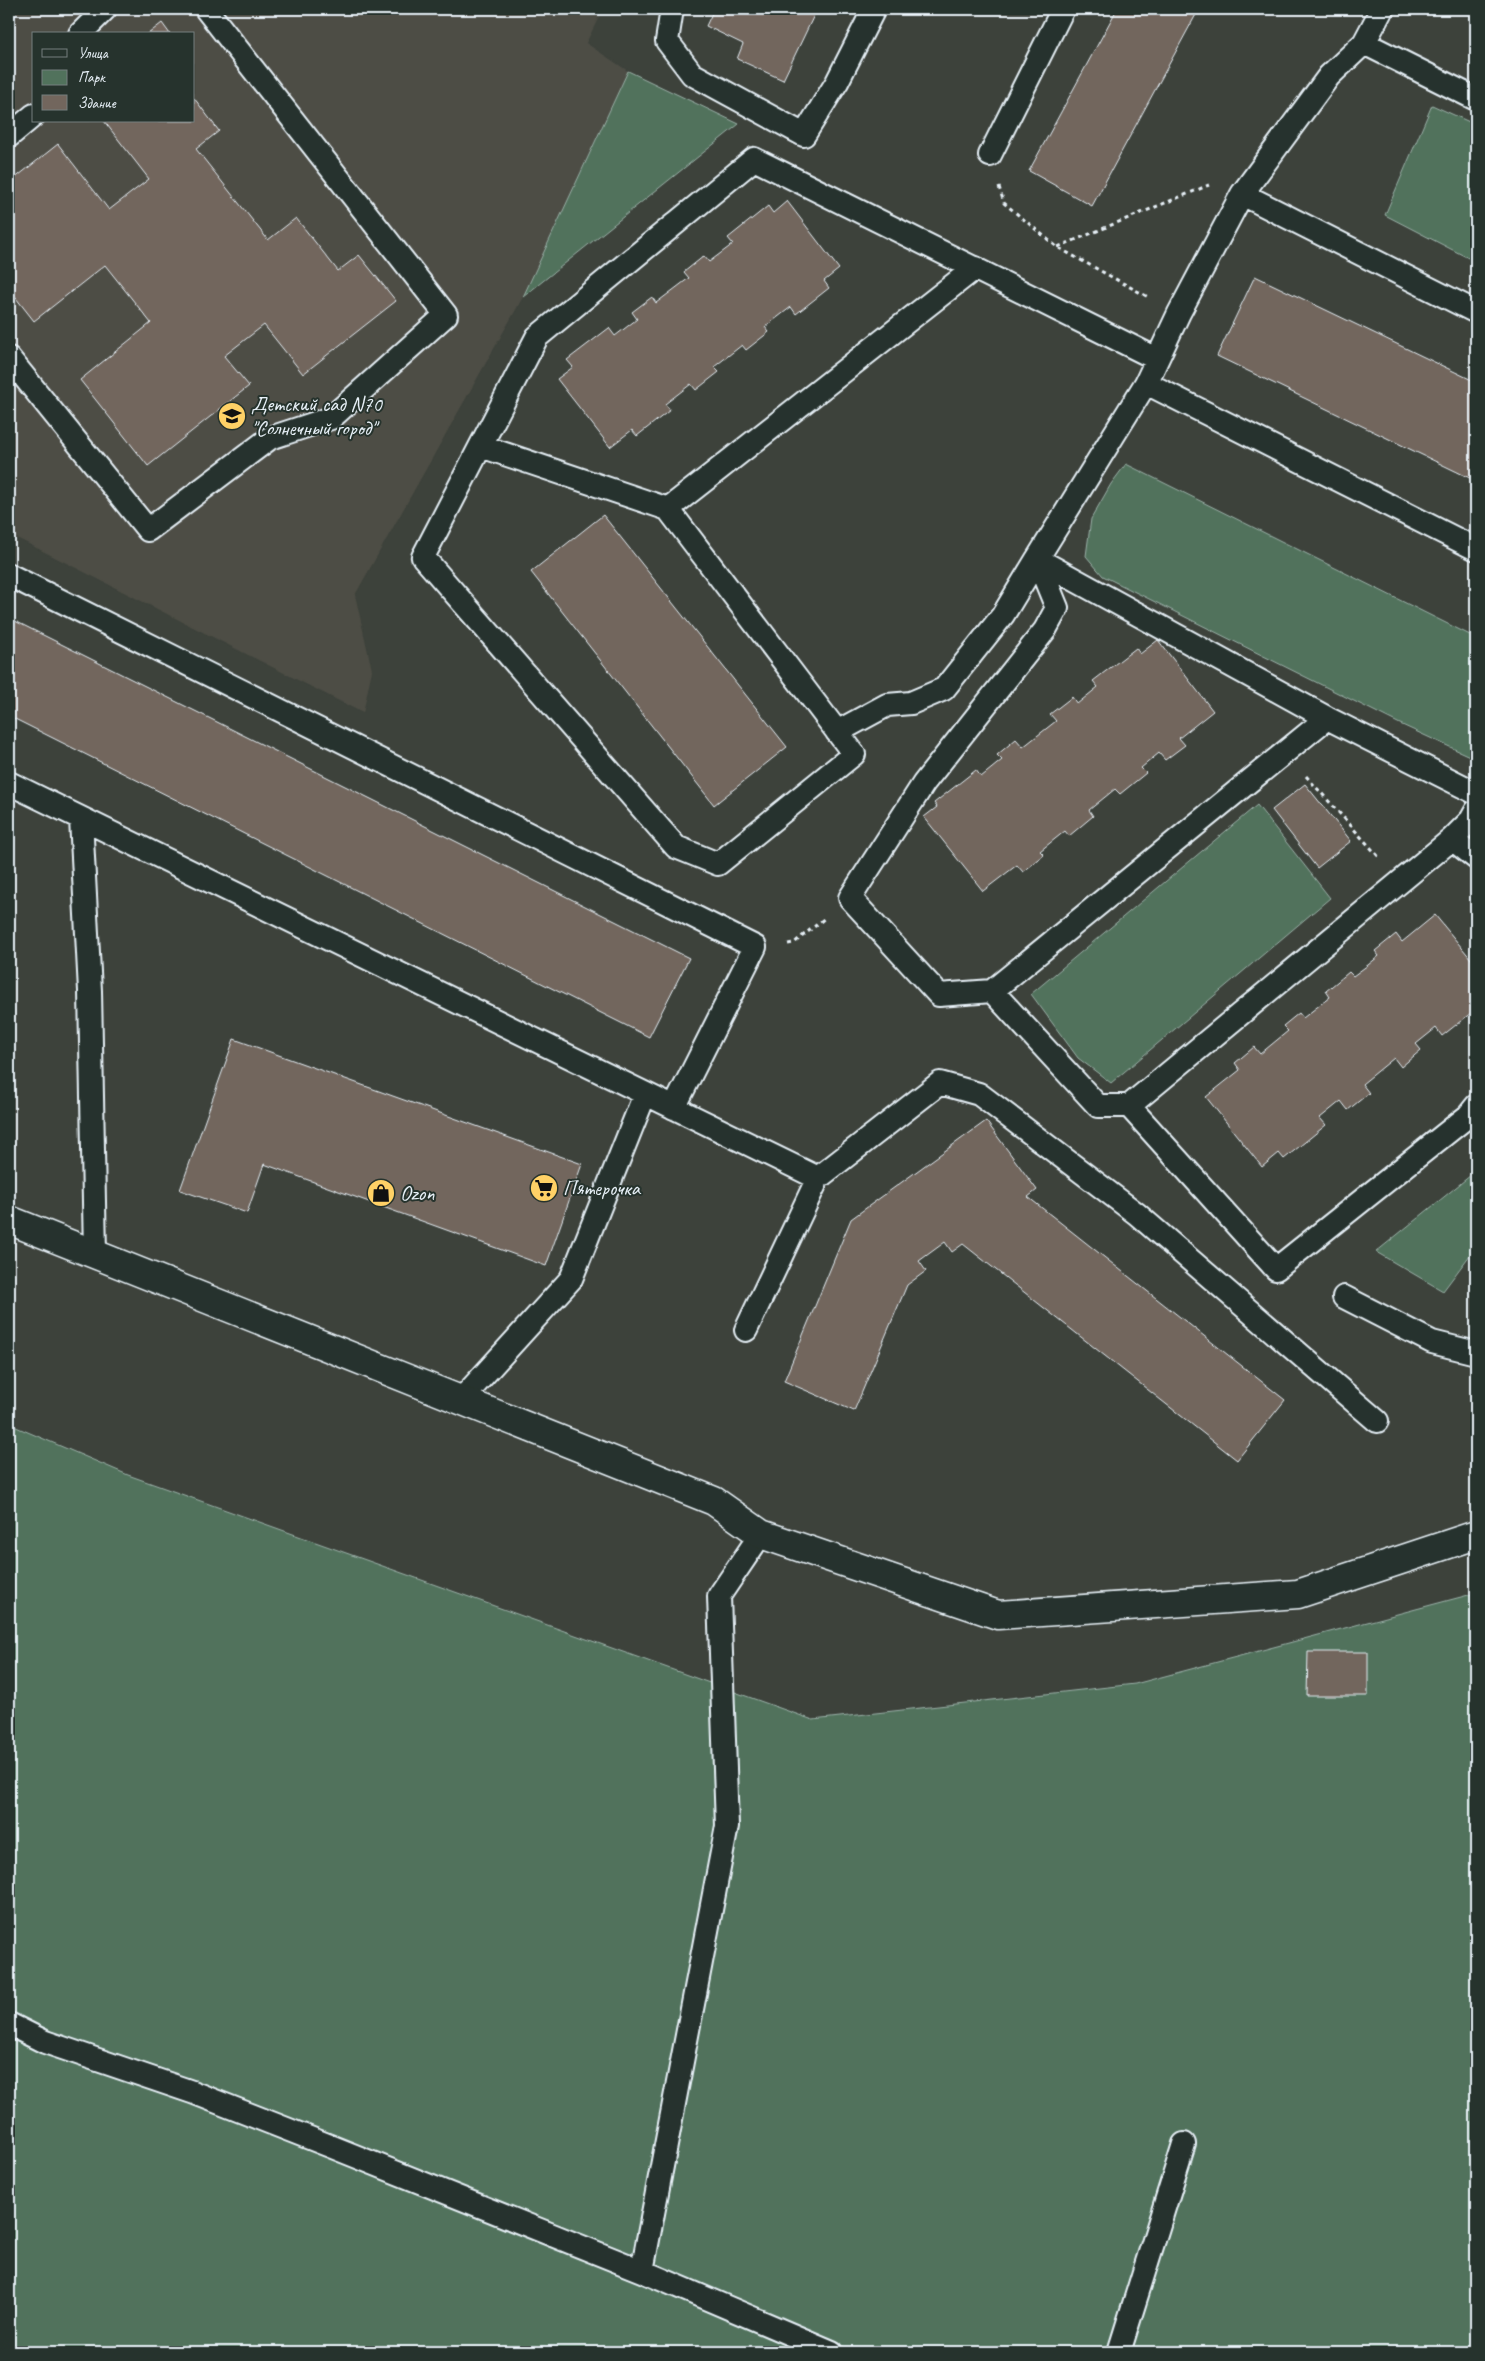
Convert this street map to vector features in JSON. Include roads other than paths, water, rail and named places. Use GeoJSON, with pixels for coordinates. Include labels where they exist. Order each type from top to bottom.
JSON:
{"type":"FeatureCollection","features":[{"type":"Feature","properties":{"kind":"street"},"geometry":{"type":"LineString","coordinates":[[9,1220],[714,1502],[761,1534],[998,1615],[1298,1594],[1476,1535]]}},
{"type":"Feature","properties":{"kind":"lane"},"geometry":{"type":"LineString","coordinates":[[82,32],[105,9]]}},
{"type":"Feature","properties":{"kind":"lane"},"geometry":{"type":"LineString","coordinates":[[9,358],[148,530],[270,438],[331,418],[446,315],[206,9]]}},
{"type":"Feature","properties":{"kind":"lane"},"geometry":{"type":"LineString","coordinates":[[672,9],[666,42],[692,74],[804,134],[837,82],[874,9]]}},
{"type":"Feature","properties":{"kind":"lane"},"geometry":{"type":"LineString","coordinates":[[990,155],[1063,9]]}},
{"type":"Feature","properties":{"kind":"lane"},"geometry":{"type":"LineString","coordinates":[[837,732],[887,705],[911,703],[944,689],[1003,615],[1146,382],[1179,314],[1242,194],[1329,76],[1364,43],[1382,9]]}},
{"type":"Feature","properties":{"kind":"lane"},"geometry":{"type":"LineString","coordinates":[[1364,43],[1476,99]]}},
{"type":"Feature","properties":{"kind":"lane"},"geometry":{"type":"LineString","coordinates":[[9,136],[32,117]]}},
{"type":"Feature","properties":{"kind":"lane"},"geometry":{"type":"LineString","coordinates":[[481,446],[668,509],[854,754],[718,864],[676,847],[424,557],[481,446],[537,337],[754,159],[1157,359]]}},
{"type":"Feature","properties":{"kind":"lane"},"geometry":{"type":"LineString","coordinates":[[1242,194],[1476,312]]}},
{"type":"Feature","properties":{"kind":"lane"},"geometry":{"type":"LineString","coordinates":[[668,509],[974,268]]}},
{"type":"Feature","properties":{"kind":"lane"},"geometry":{"type":"LineString","coordinates":[[1146,382],[1476,548]]}},
{"type":"Feature","properties":{"kind":"lane"},"geometry":{"type":"LineString","coordinates":[[1037,559],[1327,718],[1476,793]]}},
{"type":"Feature","properties":{"kind":"lane"},"geometry":{"type":"LineString","coordinates":[[1037,559],[1057,608],[1045,630],[924,783],[850,898],[939,995],[992,991],[1327,718]]}},
{"type":"Feature","properties":{"kind":"lane"},"geometry":{"type":"LineString","coordinates":[[9,575],[755,947],[674,1108]]}},
{"type":"Feature","properties":{"kind":"lane"},"geometry":{"type":"LineString","coordinates":[[9,783],[818,1178]]}},
{"type":"Feature","properties":{"kind":"lane"},"geometry":{"type":"LineString","coordinates":[[992,991],[1047,1053],[1098,1106],[1129,1106],[1452,839],[1471,820],[1476,811]]}},
{"type":"Feature","properties":{"kind":"lane"},"geometry":{"type":"LineString","coordinates":[[80,819],[90,991],[95,1254]]}},
{"type":"Feature","properties":{"kind":"lane"},"geometry":{"type":"LineString","coordinates":[[1452,839],[1476,858]]}},
{"type":"Feature","properties":{"kind":"lane"},"geometry":{"type":"LineString","coordinates":[[746,1330],[818,1178],[940,1084],[979,1094],[1137,1214],[1377,1421]]}},
{"type":"Feature","properties":{"kind":"lane"},"geometry":{"type":"LineString","coordinates":[[461,1400],[571,1279],[645,1094]]}},
{"type":"Feature","properties":{"kind":"lane"},"geometry":{"type":"LineString","coordinates":[[1129,1106],[1276,1269],[1468,1116],[1476,1106]]}},
{"type":"Feature","properties":{"kind":"lane"},"geometry":{"type":"LineString","coordinates":[[1344,1297],[1432,1342],[1476,1353]]}},
{"type":"Feature","properties":{"kind":"lane"},"geometry":{"type":"LineString","coordinates":[[642,2271],[727,1826],[720,1596],[761,1534]]}},
{"type":"Feature","properties":{"kind":"lane"},"geometry":{"type":"LineString","coordinates":[[9,2024],[45,2042],[202,2096],[642,2271],[832,2352]]}},
{"type":"Feature","properties":{"kind":"lane"},"geometry":{"type":"LineString","coordinates":[[1119,2352],[1184,2144]]}},
{"type":"Feature","properties":{"kind":"place","name":"Детский сад N70 \"Солнечный город\""},"geometry":{"type":"Point","coordinates":[232,416]}},
{"type":"Feature","properties":{"kind":"place","name":"Пятерочка"},"geometry":{"type":"Point","coordinates":[544,1188]}},
{"type":"Feature","properties":{"kind":"place","name":"Ozon"},"geometry":{"type":"Point","coordinates":[381,1193]}}]}
